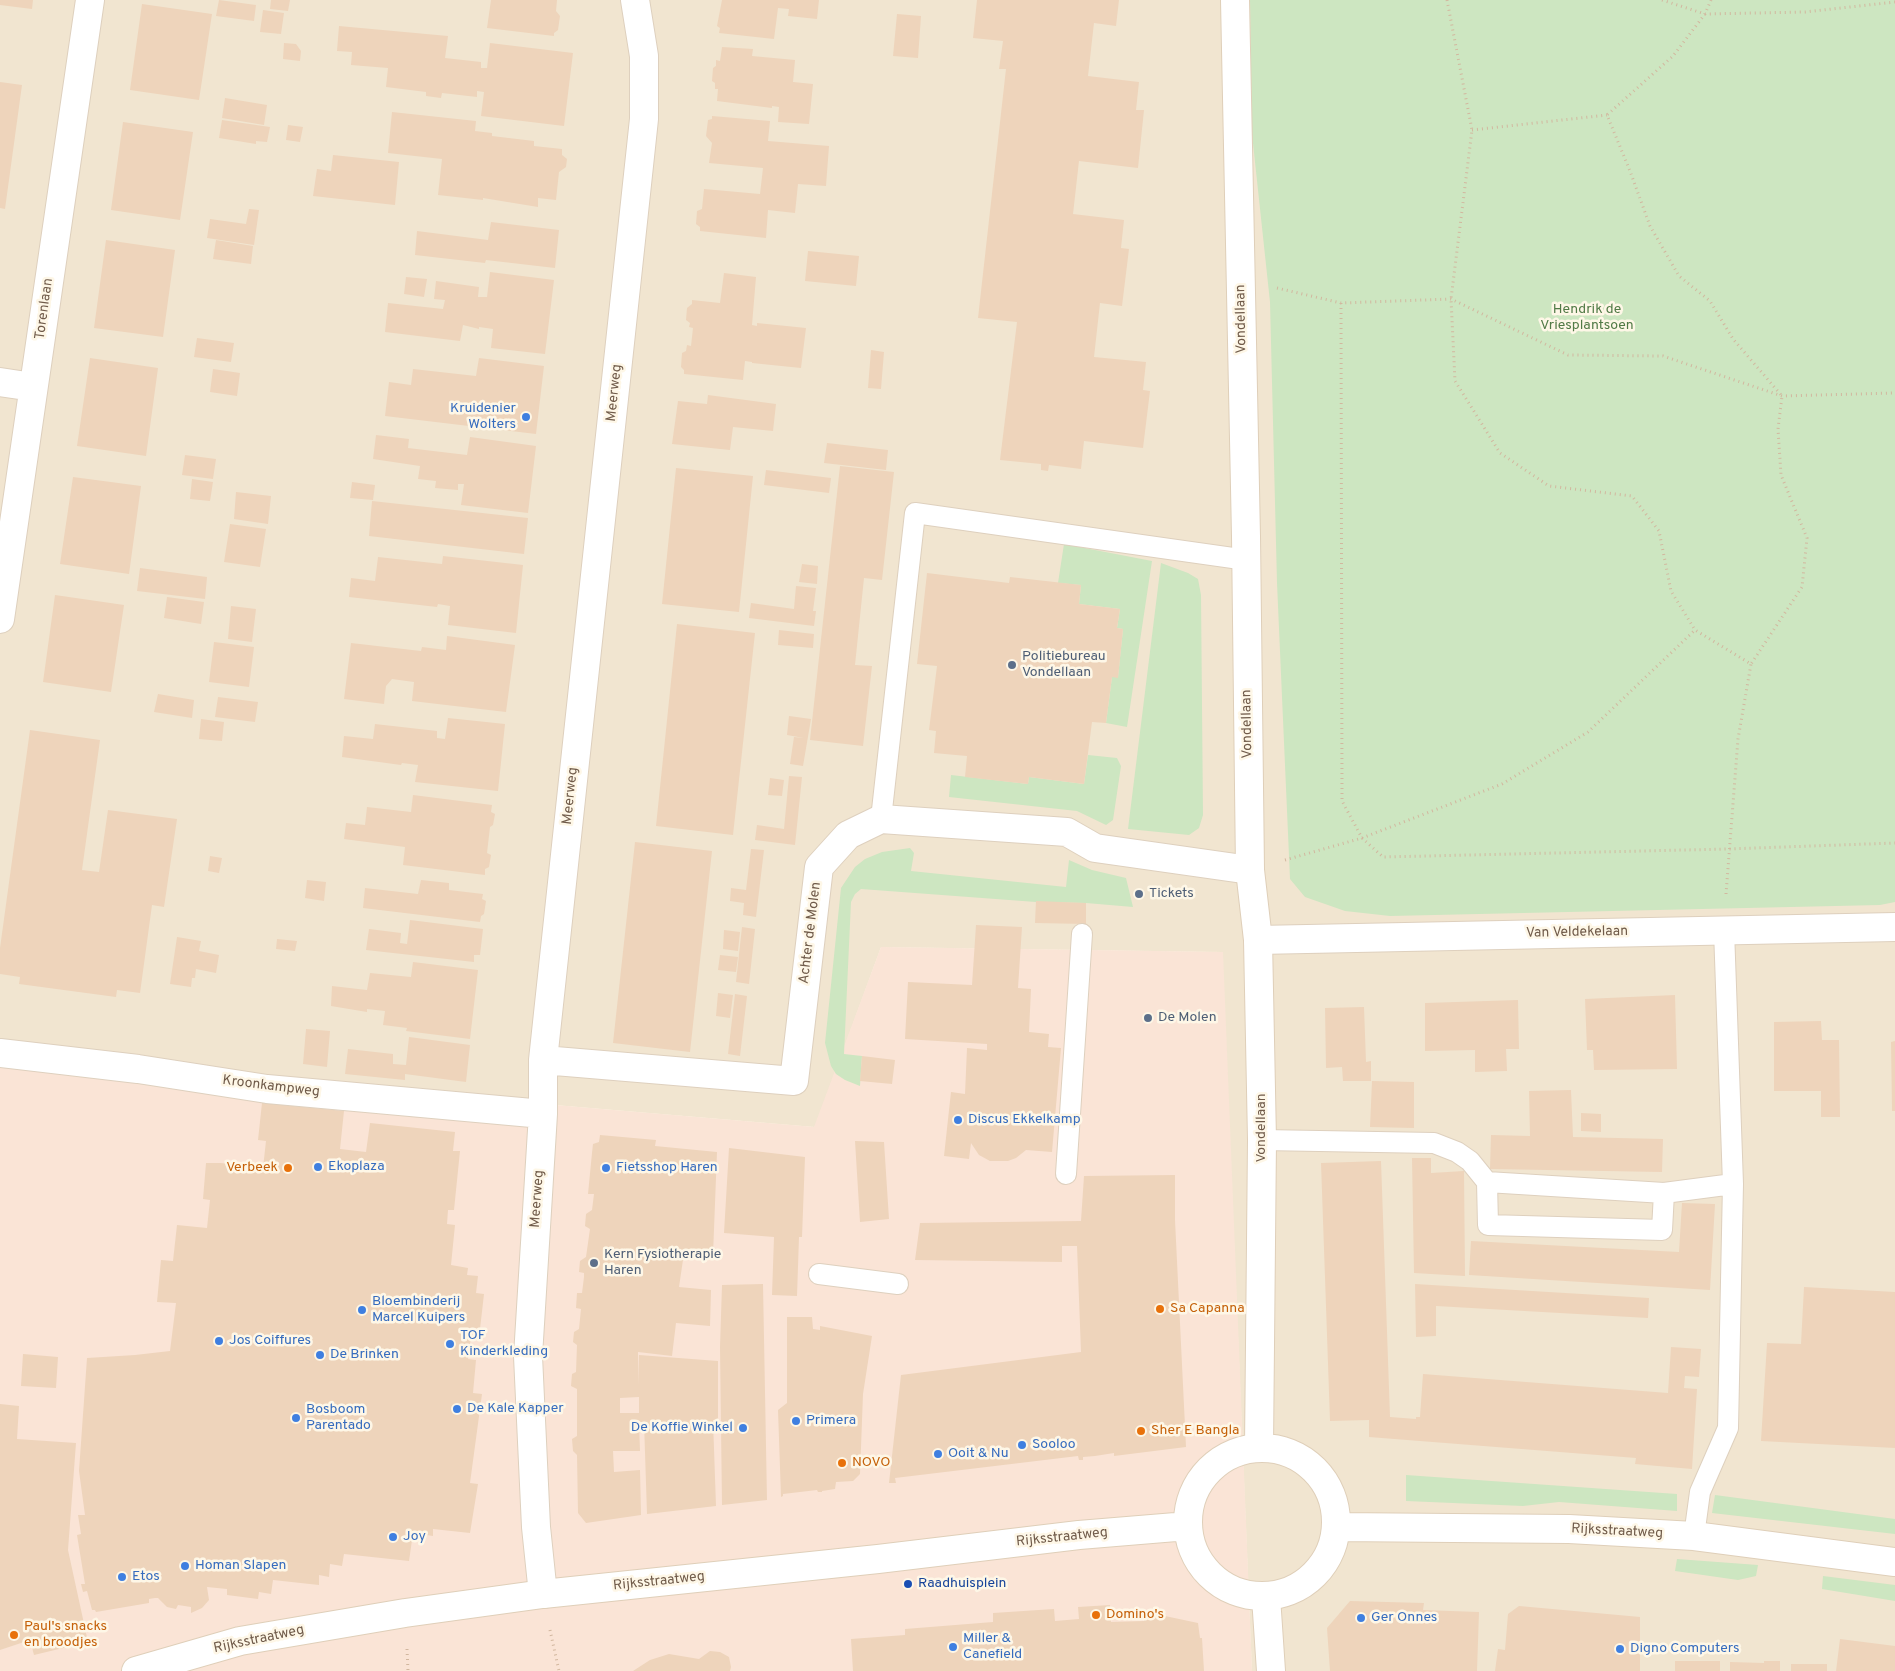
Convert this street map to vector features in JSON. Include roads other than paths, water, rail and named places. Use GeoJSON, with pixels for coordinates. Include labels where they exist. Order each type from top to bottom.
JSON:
{"type":"FeatureCollection","features":[{"type":"Feature","properties":{"kind":"street","name":"Torenlaan"},"geometry":{"type":"LineString","coordinates":[[0,619],[90,0]]}},
{"type":"Feature","properties":{"kind":"street","name":"Meerweg"},"geometry":{"type":"LineString","coordinates":[[543,1594],[536,1527],[528,1356],[543,1114],[542,1060],[644,119],[644,56],[635,0]]}},
{"type":"Feature","properties":{"kind":"street","name":"Vondellaan"},"geometry":{"type":"LineString","coordinates":[[1235,0],[1247,560],[1250,870],[1258,940],[1262,1140],[1259,1447]]}},
{"type":"Feature","properties":{"kind":"street"},"geometry":{"type":"LineString","coordinates":[[0,382],[33,387]]}},
{"type":"Feature","properties":{"kind":"street","name":"Achter de Molen"},"geometry":{"type":"LineString","coordinates":[[542,1060],[794,1081],[819,867],[848,835],[881,819],[1067,832],[1095,848],[1250,870]]}},
{"type":"Feature","properties":{"kind":"street","name":"Van Veldekelaan"},"geometry":{"type":"LineString","coordinates":[[1258,940],[1895,927]]}},
{"type":"Feature","properties":{"kind":"street","name":"Kroonkampweg"},"geometry":{"type":"LineString","coordinates":[[0,1053],[138,1069],[267,1089],[543,1114]]}},
{"type":"Feature","properties":{"kind":"street"},"geometry":{"type":"LineString","coordinates":[[1259,1447],[1284,1450],[1306,1461],[1324,1480],[1334,1502],[1336,1528],[1332,1549],[1321,1567],[1311,1578],[1287,1592],[1266,1597],[1246,1595],[1228,1589],[1212,1577],[1199,1563],[1191,1545],[1188,1526],[1190,1503],[1200,1481],[1216,1464],[1236,1452],[1259,1447]]}},
{"type":"Feature","properties":{"kind":"street","name":"Rijksstraatweg"},"geometry":{"type":"LineString","coordinates":[[136,1671],[240,1641],[405,1612],[543,1594],[868,1560],[1079,1535],[1188,1526]]}},
{"type":"Feature","properties":{"kind":"street","name":"Rijksstraatweg"},"geometry":{"type":"LineString","coordinates":[[1336,1528],[1569,1529],[1694,1536],[1895,1562]]}},
{"type":"Feature","properties":{"kind":"street"},"geometry":{"type":"LineString","coordinates":[[1266,1597],[1271,1671]]}},
{"type":"Feature","properties":{"kind":"lane"},"geometry":{"type":"LineString","coordinates":[[881,819],[915,513],[1247,560]]}},
{"type":"Feature","properties":{"kind":"lane"},"geometry":{"type":"LineString","coordinates":[[1694,1536],[1700,1492],[1728,1428],[1733,1184],[1724,930]]}},
{"type":"Feature","properties":{"kind":"lane"},"geometry":{"type":"LineString","coordinates":[[1066,1174],[1082,934]]}},
{"type":"Feature","properties":{"kind":"lane"},"geometry":{"type":"LineString","coordinates":[[1262,1140],[1434,1143],[1457,1152],[1470,1161],[1487,1182],[1488,1225],[1662,1230],[1664,1192]]}},
{"type":"Feature","properties":{"kind":"lane"},"geometry":{"type":"LineString","coordinates":[[1487,1182],[1664,1192],[1733,1184]]}},
{"type":"Feature","properties":{"kind":"lane"},"geometry":{"type":"LineString","coordinates":[[819,1274],[898,1284]]}},
{"type":"Feature","properties":{"kind":"place","name":"Kruidenier Wolters"},"geometry":{"type":"Point","coordinates":[526,417]}},
{"type":"Feature","properties":{"kind":"place","name":"Politiebureau Vondellaan"},"geometry":{"type":"Point","coordinates":[1012,665]}},
{"type":"Feature","properties":{"kind":"place","name":"Tickets"},"geometry":{"type":"Point","coordinates":[1139,894]}},
{"type":"Feature","properties":{"kind":"place","name":"De Molen"},"geometry":{"type":"Point","coordinates":[1148,1018]}},
{"type":"Feature","properties":{"kind":"place","name":"Discus Ekkelkamp"},"geometry":{"type":"Point","coordinates":[958,1120]}},
{"type":"Feature","properties":{"kind":"place","name":"Ekoplaza"},"geometry":{"type":"Point","coordinates":[318,1167]}},
{"type":"Feature","properties":{"kind":"place","name":"Verbeek"},"geometry":{"type":"Point","coordinates":[288,1168]}},
{"type":"Feature","properties":{"kind":"place","name":"Fietsshop Haren"},"geometry":{"type":"Point","coordinates":[606,1168]}},
{"type":"Feature","properties":{"kind":"place","name":"Kern Fysiotherapie Haren"},"geometry":{"type":"Point","coordinates":[594,1263]}},
{"type":"Feature","properties":{"kind":"place","name":"Sa Capanna"},"geometry":{"type":"Point","coordinates":[1160,1309]}},
{"type":"Feature","properties":{"kind":"place","name":"Bloembinderij Marcel Kuipers"},"geometry":{"type":"Point","coordinates":[362,1310]}},
{"type":"Feature","properties":{"kind":"place","name":"Jos Coiffures"},"geometry":{"type":"Point","coordinates":[219,1341]}},
{"type":"Feature","properties":{"kind":"place","name":"TOF Kinderkleding"},"geometry":{"type":"Point","coordinates":[450,1344]}},
{"type":"Feature","properties":{"kind":"place","name":"De Brinken"},"geometry":{"type":"Point","coordinates":[320,1355]}},
{"type":"Feature","properties":{"kind":"place","name":"De Kale Kapper"},"geometry":{"type":"Point","coordinates":[457,1409]}},
{"type":"Feature","properties":{"kind":"place","name":"Bosboom Parentado"},"geometry":{"type":"Point","coordinates":[296,1418]}},
{"type":"Feature","properties":{"kind":"place","name":"Primera"},"geometry":{"type":"Point","coordinates":[796,1421]}},
{"type":"Feature","properties":{"kind":"place","name":"De Koffie Winkel"},"geometry":{"type":"Point","coordinates":[743,1428]}},
{"type":"Feature","properties":{"kind":"place","name":"Sher E Bangla"},"geometry":{"type":"Point","coordinates":[1141,1431]}},
{"type":"Feature","properties":{"kind":"place","name":"Sooloo"},"geometry":{"type":"Point","coordinates":[1022,1445]}},
{"type":"Feature","properties":{"kind":"place","name":"Ooit & Nu"},"geometry":{"type":"Point","coordinates":[938,1454]}},
{"type":"Feature","properties":{"kind":"place","name":"NOVO"},"geometry":{"type":"Point","coordinates":[842,1463]}},
{"type":"Feature","properties":{"kind":"place","name":"Joy"},"geometry":{"type":"Point","coordinates":[393,1537]}},
{"type":"Feature","properties":{"kind":"place","name":"Homan Slapen"},"geometry":{"type":"Point","coordinates":[185,1566]}},
{"type":"Feature","properties":{"kind":"place","name":"Etos"},"geometry":{"type":"Point","coordinates":[122,1577]}},
{"type":"Feature","properties":{"kind":"place","name":"Raadhuisplein"},"geometry":{"type":"Point","coordinates":[908,1584]}},
{"type":"Feature","properties":{"kind":"place","name":"Domino's"},"geometry":{"type":"Point","coordinates":[1096,1615]}},
{"type":"Feature","properties":{"kind":"place","name":"Ger Onnes"},"geometry":{"type":"Point","coordinates":[1361,1618]}},
{"type":"Feature","properties":{"kind":"place","name":"Paul's snacks en broodjes"},"geometry":{"type":"Point","coordinates":[14,1635]}},
{"type":"Feature","properties":{"kind":"place","name":"Miller & Canefield"},"geometry":{"type":"Point","coordinates":[953,1647]}},
{"type":"Feature","properties":{"kind":"place","name":"Digno Computers"},"geometry":{"type":"Point","coordinates":[1620,1649]}},
{"type":"Feature","properties":{"kind":"park label","name":"Hendrik de Vriesplantsoen"},"geometry":{"type":"Point","coordinates":[1587,318]}}]}
